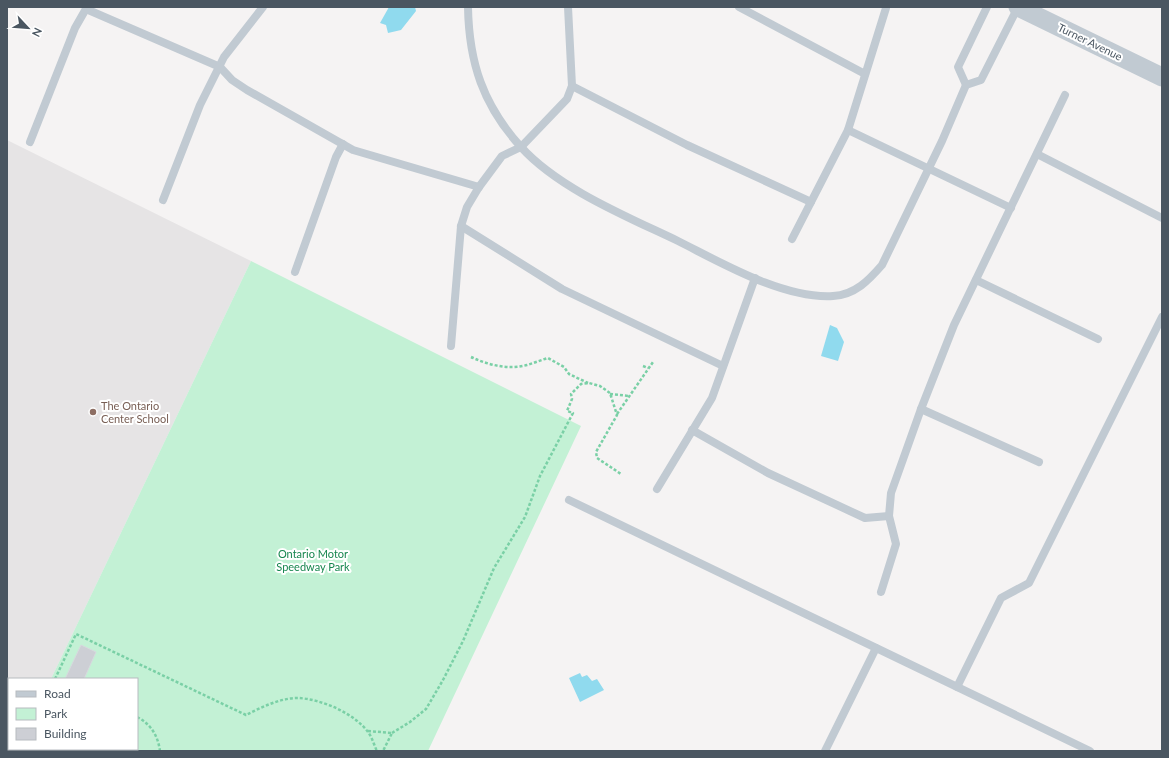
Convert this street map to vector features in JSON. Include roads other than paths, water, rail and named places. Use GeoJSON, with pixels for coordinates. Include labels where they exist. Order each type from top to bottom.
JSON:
{"type":"FeatureCollection","features":[{"type":"Feature","properties":{"kind":"street","name":"Turner Avenue"},"geometry":{"type":"LineString","coordinates":[[1018,7],[1162,77]]}},
{"type":"Feature","properties":{"kind":"lane"},"geometry":{"type":"LineString","coordinates":[[163,200],[200,105],[236,40],[263,7]]}},
{"type":"Feature","properties":{"kind":"lane"},"geometry":{"type":"LineString","coordinates":[[468,7],[468,36],[474,64],[485,92],[502,122],[521,147],[552,173],[585,195],[755,278],[814,296],[834,296],[853,292],[869,280],[882,265],[930,168],[966,85],[958,67],[987,7]]}},
{"type":"Feature","properties":{"kind":"lane"},"geometry":{"type":"LineString","coordinates":[[451,346],[461,226],[467,207],[479,187],[502,156],[521,147],[567,99],[572,86],[568,7]]}},
{"type":"Feature","properties":{"kind":"lane"},"geometry":{"type":"LineString","coordinates":[[739,7],[865,74]]}},
{"type":"Feature","properties":{"kind":"lane"},"geometry":{"type":"LineString","coordinates":[[966,85],[981,80],[1018,7]]}},
{"type":"Feature","properties":{"kind":"lane"},"geometry":{"type":"LineString","coordinates":[[30,142],[75,28],[86,8],[220,67],[232,80],[247,90],[353,150],[479,187]]}},
{"type":"Feature","properties":{"kind":"lane"},"geometry":{"type":"LineString","coordinates":[[792,239],[848,130],[886,8]]}},
{"type":"Feature","properties":{"kind":"lane"},"geometry":{"type":"LineString","coordinates":[[572,86],[687,145],[811,202]]}},
{"type":"Feature","properties":{"kind":"lane"},"geometry":{"type":"LineString","coordinates":[[881,592],[896,544],[889,516],[891,493],[921,409],[954,325],[1065,95]]}},
{"type":"Feature","properties":{"kind":"lane"},"geometry":{"type":"LineString","coordinates":[[848,130],[1011,208]]}},
{"type":"Feature","properties":{"kind":"lane"},"geometry":{"type":"LineString","coordinates":[[295,272],[336,157],[343,144]]}},
{"type":"Feature","properties":{"kind":"lane"},"geometry":{"type":"LineString","coordinates":[[1037,154],[1162,218]]}},
{"type":"Feature","properties":{"kind":"lane"},"geometry":{"type":"LineString","coordinates":[[461,226],[562,289],[723,366]]}},
{"type":"Feature","properties":{"kind":"lane"},"geometry":{"type":"LineString","coordinates":[[657,489],[712,398],[755,278]]}},
{"type":"Feature","properties":{"kind":"lane"},"geometry":{"type":"LineString","coordinates":[[976,280],[1098,339]]}},
{"type":"Feature","properties":{"kind":"lane"},"geometry":{"type":"LineString","coordinates":[[957,687],[1001,598],[1030,583],[1162,317]]}},
{"type":"Feature","properties":{"kind":"lane"},"geometry":{"type":"LineString","coordinates":[[921,409],[1039,462]]}},
{"type":"Feature","properties":{"kind":"lane"},"geometry":{"type":"LineString","coordinates":[[692,430],[768,472],[865,518],[889,516]]}},
{"type":"Feature","properties":{"kind":"lane"},"geometry":{"type":"LineString","coordinates":[[569,500],[1090,751]]}},
{"type":"Feature","properties":{"kind":"lane"},"geometry":{"type":"LineString","coordinates":[[825,751],[876,648]]}},
{"type":"Feature","properties":{"kind":"water"},"geometry":{"type":"Polygon","coordinates":[[[389,7],[415,7],[416,11],[401,30],[388,33],[386,25],[380,23],[389,7]]]}},
{"type":"Feature","properties":{"kind":"water"},"geometry":{"type":"Polygon","coordinates":[[[830,325],[837,328],[844,342],[838,361],[821,356],[830,325]]]}},
{"type":"Feature","properties":{"kind":"water"},"geometry":{"type":"Polygon","coordinates":[[[580,673],[582,677],[587,675],[592,681],[597,679],[604,690],[580,702],[569,678],[580,673]]]}},
{"type":"Feature","properties":{"kind":"place","name":"The Ontario Center School"},"geometry":{"type":"Point","coordinates":[93,412]}},
{"type":"Feature","properties":{"kind":"park label","name":"Ontario Motor Speedway Park"},"geometry":{"type":"Point","coordinates":[313,560]}}]}
